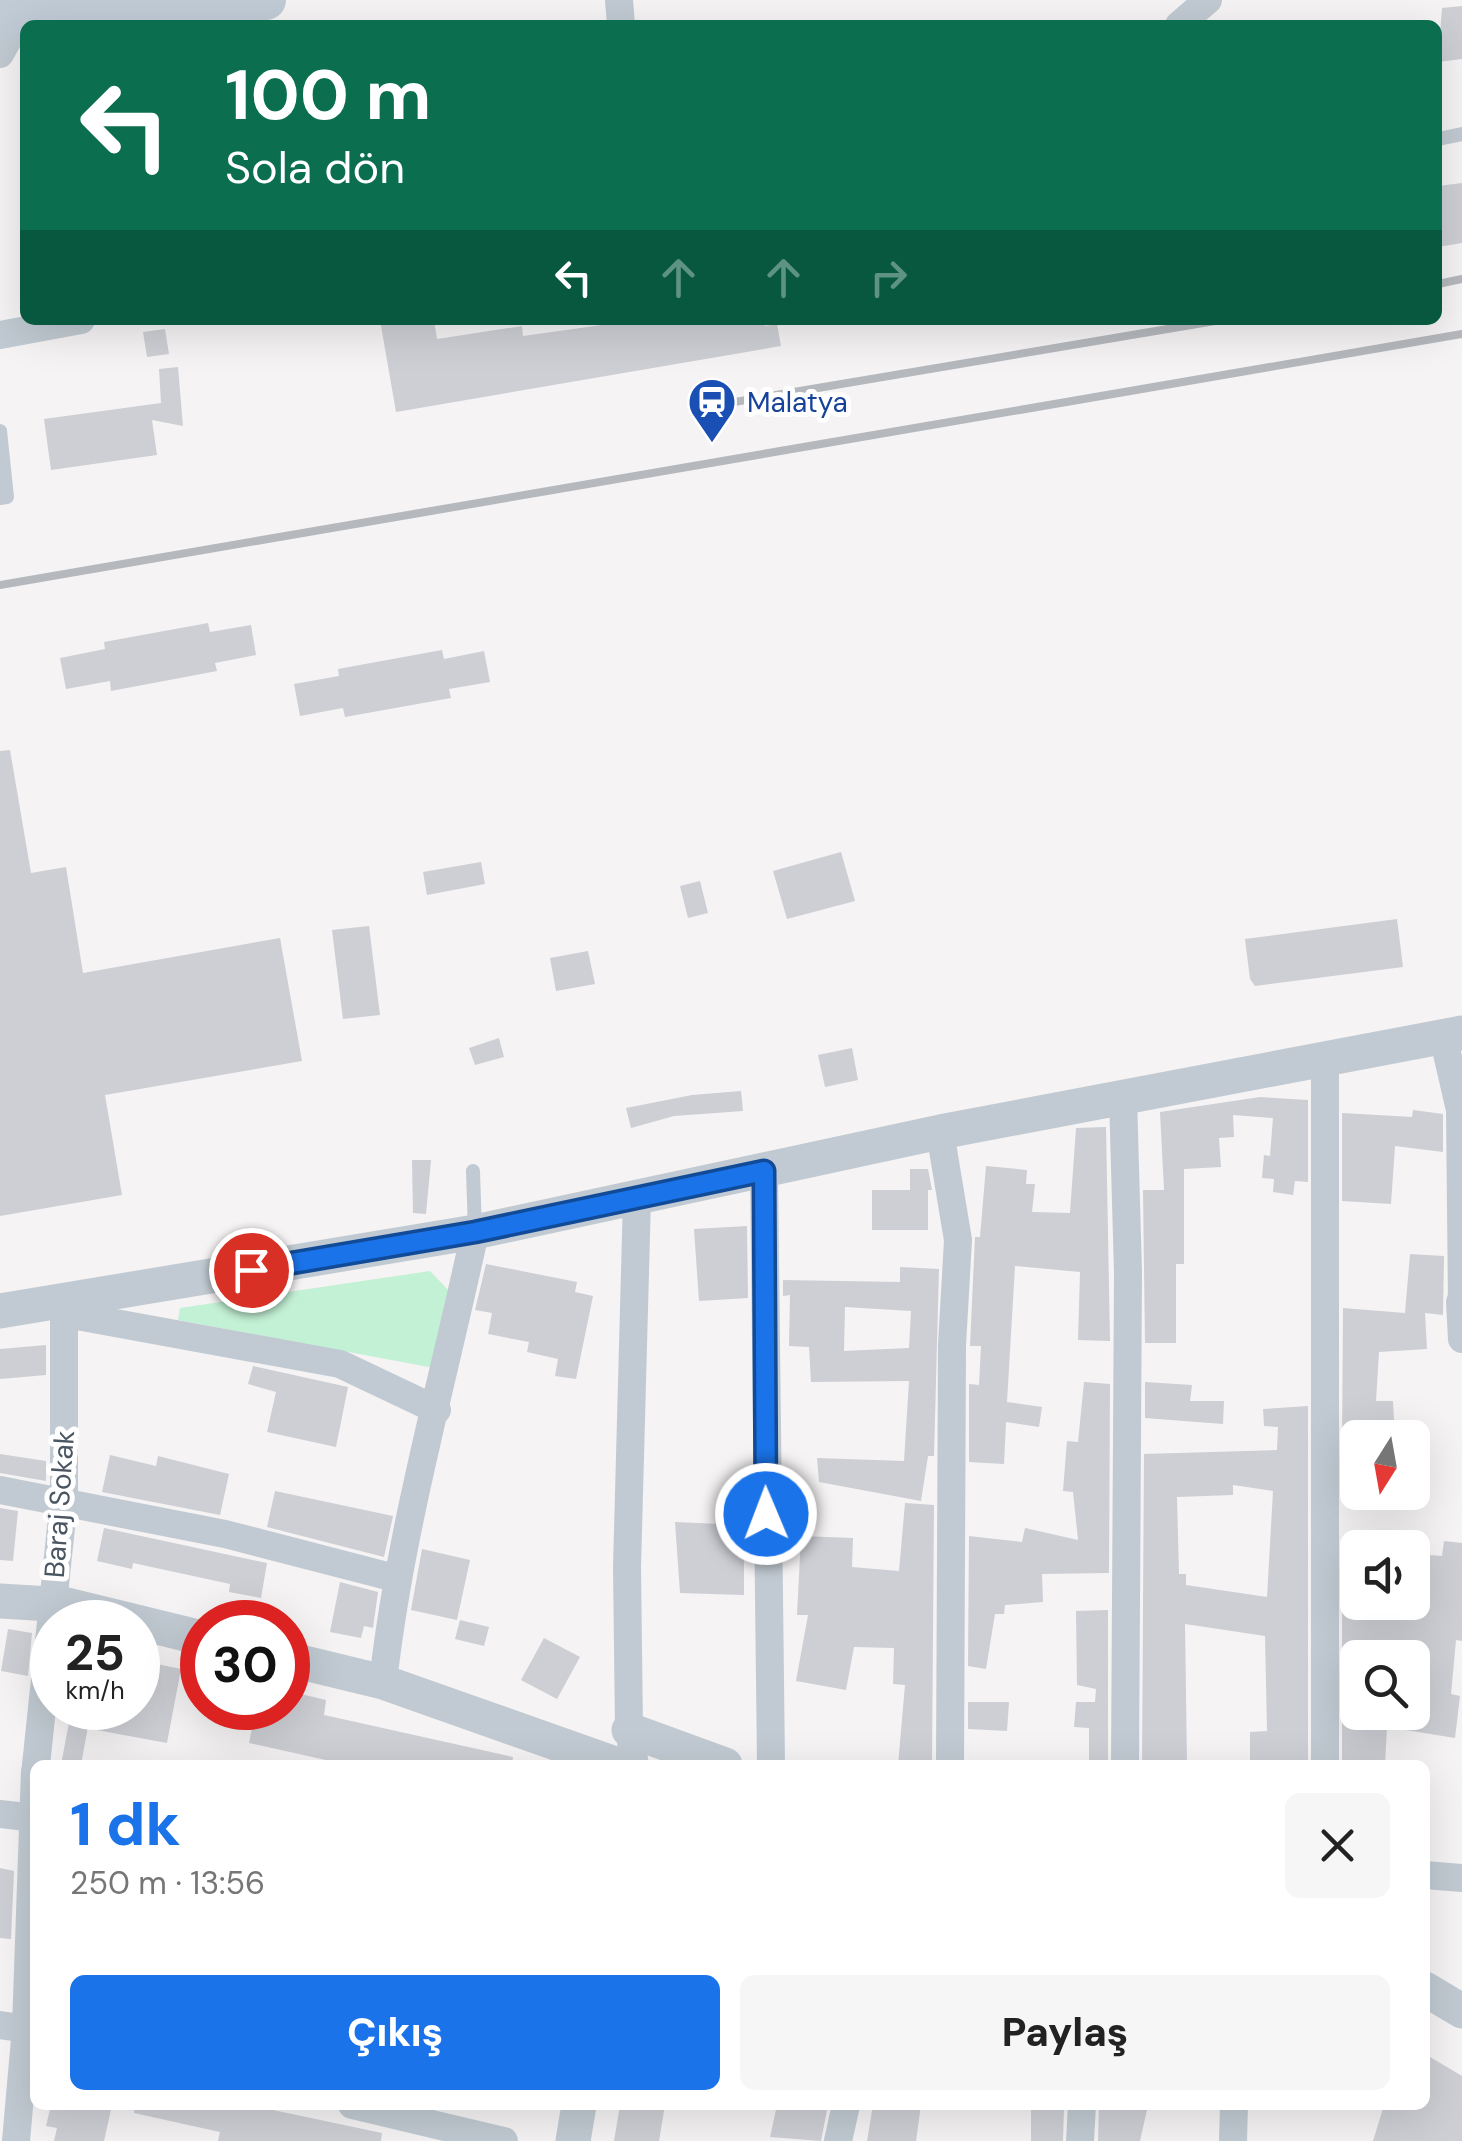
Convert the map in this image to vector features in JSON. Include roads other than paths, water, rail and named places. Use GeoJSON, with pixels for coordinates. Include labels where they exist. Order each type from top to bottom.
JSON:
{"type":"FeatureCollection","features":[{"type":"Feature","properties":{"kind":"main road"},"geometry":{"type":"LineString","coordinates":[[51,20],[266,0]]}},
{"type":"Feature","properties":{"kind":"street"},"geometry":{"type":"LineString","coordinates":[[1185,20],[1208,0]]}},
{"type":"Feature","properties":{"kind":"street"},"geometry":{"type":"LineString","coordinates":[[0,335],[54,325]]}},
{"type":"Feature","properties":{"kind":"street"},"geometry":{"type":"LineString","coordinates":[[0,1311],[65,1308],[475,1232],[940,1132],[1452,1034],[1460,1110],[1462,1339]]}},
{"type":"Feature","properties":{"kind":"street"},"geometry":{"type":"LineString","coordinates":[[1324,1760],[1325,1057]]}},
{"type":"Feature","properties":{"kind":"street"},"geometry":{"type":"LineString","coordinates":[[1123,1097],[1128,1272],[1125,1760]]}},
{"type":"Feature","properties":{"kind":"street"},"geometry":{"type":"LineString","coordinates":[[940,1132],[958,1240],[952,1345],[950,1760]]}},
{"type":"Feature","properties":{"kind":"street"},"geometry":{"type":"LineString","coordinates":[[764,1171],[771,1760]]}},
{"type":"Feature","properties":{"kind":"street"},"geometry":{"type":"LineString","coordinates":[[637,1198],[627,1568],[632,1748],[698,1760]]}},
{"type":"Feature","properties":{"kind":"street"},"geometry":{"type":"LineString","coordinates":[[383,1682],[395,1578],[437,1410],[475,1232]]}},
{"type":"Feature","properties":{"kind":"street"},"geometry":{"type":"LineString","coordinates":[[65,1308],[340,1364],[437,1410]]}},
{"type":"Feature","properties":{"kind":"street","name":"Baraj Sokak"},"geometry":{"type":"LineString","coordinates":[[52,1600],[64,1500],[65,1308]]}},
{"type":"Feature","properties":{"kind":"street"},"geometry":{"type":"LineString","coordinates":[[0,1490],[64,1500],[395,1578]]}},
{"type":"Feature","properties":{"kind":"street"},"geometry":{"type":"LineString","coordinates":[[0,1601],[30,1603]]}},
{"type":"Feature","properties":{"kind":"street"},"geometry":{"type":"LineString","coordinates":[[310,1664],[383,1682],[604,1760]]}},
{"type":"Feature","properties":{"kind":"street","name":"Baraj Sokak"},"geometry":{"type":"LineString","coordinates":[[36,1760],[39,1730]]}},
{"type":"Feature","properties":{"kind":"street"},"geometry":{"type":"LineString","coordinates":[[0,1814],[30,1818]]}},
{"type":"Feature","properties":{"kind":"street","name":"Baraj Sokak"},"geometry":{"type":"LineString","coordinates":[[16,2141],[30,1866]]}},
{"type":"Feature","properties":{"kind":"street"},"geometry":{"type":"LineString","coordinates":[[1430,1875],[1462,1878]]}},
{"type":"Feature","properties":{"kind":"street"},"geometry":{"type":"LineString","coordinates":[[1430,1992],[1462,2012]]}},
{"type":"Feature","properties":{"kind":"street"},"geometry":{"type":"LineString","coordinates":[[373,2110],[504,2141]]}},
{"type":"Feature","properties":{"kind":"street"},"geometry":{"type":"LineString","coordinates":[[573,2141],[578,2110]]}},
{"type":"Feature","properties":{"kind":"street"},"geometry":{"type":"LineString","coordinates":[[838,2141],[845,2110]]}},
{"type":"Feature","properties":{"kind":"street"},"geometry":{"type":"LineString","coordinates":[[1080,2141],[1082,2110]]}},
{"type":"Feature","properties":{"kind":"street"},"geometry":{"type":"LineString","coordinates":[[1233,2141],[1234,2110]]}},
{"type":"Feature","properties":{"kind":"lane"},"geometry":{"type":"LineString","coordinates":[[0,431],[7,497],[0,498]]}},
{"type":"Feature","properties":{"kind":"lane"},"geometry":{"type":"LineString","coordinates":[[473,1171],[475,1232]]}},
{"type":"Feature","properties":{"kind":"railway"},"geometry":{"type":"LineString","coordinates":[[1442,283],[1462,279]]}},
{"type":"Feature","properties":{"kind":"railway"},"geometry":{"type":"LineString","coordinates":[[699,408],[1191,325]]}},
{"type":"Feature","properties":{"kind":"railway"},"geometry":{"type":"LineString","coordinates":[[0,585],[1462,334]]}},
{"type":"Feature","properties":{"kind":"place","name":"Malatya"},"geometry":{"type":"Point","coordinates":[712,444]}}]}
